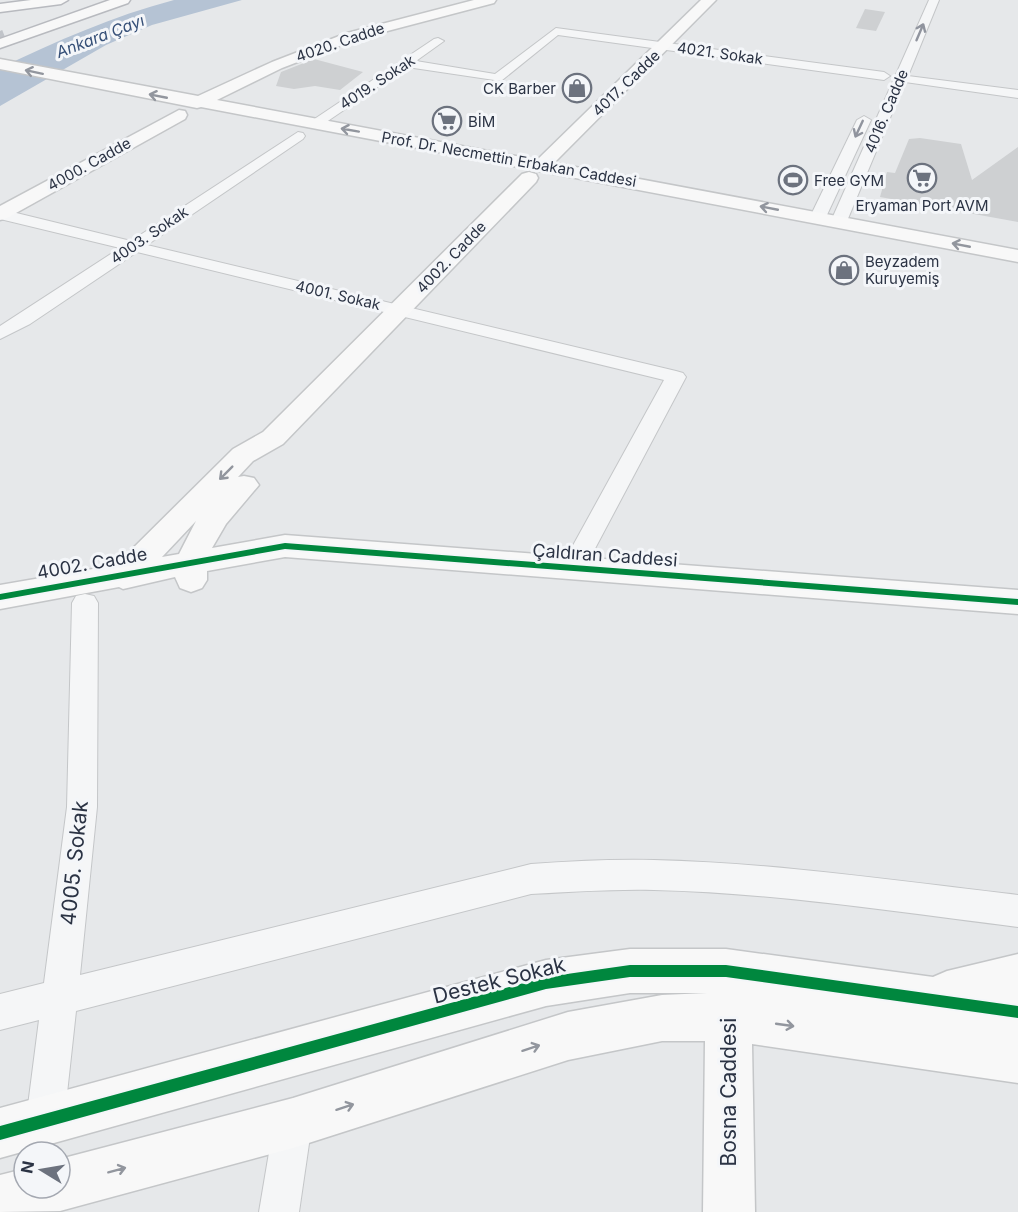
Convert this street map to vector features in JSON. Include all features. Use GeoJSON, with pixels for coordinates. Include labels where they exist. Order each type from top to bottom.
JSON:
{"type":"FeatureCollection","features":[{"type":"Feature","properties":{"kind":"main road"},"geometry":{"type":"LineString","coordinates":[[2,39],[62,0]]}},
{"type":"Feature","properties":{"kind":"main road"},"geometry":{"type":"LineString","coordinates":[[2,39],[83,0]]}},
{"type":"Feature","properties":{"kind":"main road"},"geometry":{"type":"LineString","coordinates":[[2,39],[105,0]]}},
{"type":"Feature","properties":{"kind":"main road"},"geometry":{"type":"LineString","coordinates":[[2,39],[123,0]]}},
{"type":"Feature","properties":{"kind":"main road","name":"4020. Cadde"},"geometry":{"type":"LineString","coordinates":[[197,103],[277,65],[352,36],[489,0]]}},
{"type":"Feature","properties":{"kind":"main road","name":"4017. Cadde"},"geometry":{"type":"LineString","coordinates":[[536,172],[708,0]]}},
{"type":"Feature","properties":{"kind":"main road","name":"Prof. Dr. Necmettin Erbakan Caddesi"},"geometry":{"type":"LineString","coordinates":[[2,39],[58,85],[179,115],[298,136],[818,217],[1018,256]]}},
{"type":"Feature","properties":{"kind":"main road","name":"Prof. Dr. Necmettin Erbakan Caddesi"},"geometry":{"type":"LineString","coordinates":[[58,85],[197,103],[315,124],[1018,271]]}},
{"type":"Feature","properties":{"kind":"main road","name":"4000. Cadde"},"geometry":{"type":"LineString","coordinates":[[0,214],[179,115]]}},
{"type":"Feature","properties":{"kind":"main road","name":"4002. Cadde"},"geometry":{"type":"LineString","coordinates":[[0,618],[84,603],[122,586],[243,455],[273,438],[536,172]]}},
{"type":"Feature","properties":{"kind":"main road","name":"4002. Cadde"},"geometry":{"type":"LineString","coordinates":[[0,597],[122,586],[191,573],[201,536],[215,515],[266,461],[273,438]]}},
{"type":"Feature","properties":{"kind":"main road","name":"Çaldıran Caddesi"},"geometry":{"type":"LineString","coordinates":[[191,573],[292,566],[345,552],[1018,602]]}},
{"type":"Feature","properties":{"kind":"main road","name":"Destek Sokak"},"geometry":{"type":"LineString","coordinates":[[0,1133],[546,983],[630,971],[1018,1059]]}},
{"type":"Feature","properties":{"kind":"main road"},"geometry":{"type":"LineString","coordinates":[[922,999],[1018,977]]}},
{"type":"Feature","properties":{"kind":"main road","name":"Destek Sokak"},"geometry":{"type":"LineString","coordinates":[[72,1182],[293,1123],[568,1036],[662,1018],[728,994],[922,999],[1018,1012]]}},
{"type":"Feature","properties":{"kind":"main road","name":"Bosna Caddesi"},"geometry":{"type":"LineString","coordinates":[[728,994],[729,1212]]}},
{"type":"Feature","properties":{"kind":"street"},"geometry":{"type":"LineString","coordinates":[[910,20],[920,0]]}},
{"type":"Feature","properties":{"kind":"street","name":"4016. Cadde"},"geometry":{"type":"LineString","coordinates":[[839,221],[933,0]]}},
{"type":"Feature","properties":{"kind":"street","name":"4021. Sokak"},"geometry":{"type":"LineString","coordinates":[[405,63],[497,78],[556,31],[882,81]]}},
{"type":"Feature","properties":{"kind":"street","name":"4019. Sokak"},"geometry":{"type":"LineString","coordinates":[[315,124],[438,41]]}},
{"type":"Feature","properties":{"kind":"street","name":"4016. Cadde"},"geometry":{"type":"LineString","coordinates":[[882,81],[891,61]]}},
{"type":"Feature","properties":{"kind":"street"},"geometry":{"type":"LineString","coordinates":[[906,64],[922,66]]}},
{"type":"Feature","properties":{"kind":"street"},"geometry":{"type":"LineString","coordinates":[[899,78],[1018,94]]}},
{"type":"Feature","properties":{"kind":"street","name":"4016. Cadde"},"geometry":{"type":"LineString","coordinates":[[818,217],[869,109]]}},
{"type":"Feature","properties":{"kind":"street","name":"4003. Sokak"},"geometry":{"type":"LineString","coordinates":[[0,333],[24,320],[298,136]]}},
{"type":"Feature","properties":{"kind":"street","name":"4001. Sokak"},"geometry":{"type":"LineString","coordinates":[[0,214],[676,377],[572,569]]}},
{"type":"Feature","properties":{"kind":"street","name":"4005. Sokak"},"geometry":{"type":"LineString","coordinates":[[45,1121],[82,807],[84,603]]}},
{"type":"Feature","properties":{"kind":"street"},"geometry":{"type":"LineString","coordinates":[[0,1012],[531,879],[572,875],[646,873],[703,876],[1018,911]]}},
{"type":"Feature","properties":{"kind":"street"},"geometry":{"type":"LineString","coordinates":[[279,1212],[293,1123]]}},
{"type":"Feature","properties":{"kind":"water","name":"Ankara Çayı"},"geometry":{"type":"Polygon","coordinates":[[[174,0],[242,0],[152,25],[106,45],[0,106],[0,68],[86,30],[174,0]]]}},
{"type":"Feature","properties":{"kind":"building"},"geometry":{"type":"Polygon","coordinates":[[[865,9],[885,12],[876,31],[856,28],[865,9]]]}},
{"type":"Feature","properties":{"kind":"building"},"geometry":{"type":"Polygon","coordinates":[[[314,59],[363,72],[340,90],[315,86],[294,89],[276,86],[281,72],[314,59]]]}},
{"type":"Feature","properties":{"kind":"building","name":"Eryaman Port AVM"},"geometry":{"type":"Polygon","coordinates":[[[920,138],[961,144],[972,180],[1018,147],[1018,222],[880,197],[887,172],[895,173],[909,139],[920,138]]]}},
{"type":"Feature","properties":{"kind":"tunnel"},"geometry":{"type":"LineString","coordinates":[[0,39],[5,37]]}},
{"type":"Feature","properties":{"kind":"cycle path"},"geometry":{"type":"LineString","coordinates":[[0,597],[285,546],[1018,602]]}},
{"type":"Feature","properties":{"kind":"cycle path"},"geometry":{"type":"LineString","coordinates":[[0,1133],[546,983],[630,971],[726,971],[1018,1012]]}},
{"type":"Feature","properties":{"kind":"place","name":"CK Barber"},"geometry":{"type":"Point","coordinates":[577,88]}},
{"type":"Feature","properties":{"kind":"place","name":"BİM"},"geometry":{"type":"Point","coordinates":[447,121]}},
{"type":"Feature","properties":{"kind":"place","name":"Eryaman Port AVM"},"geometry":{"type":"Point","coordinates":[922,178]}},
{"type":"Feature","properties":{"kind":"place","name":"Free GYM"},"geometry":{"type":"Point","coordinates":[793,180]}},
{"type":"Feature","properties":{"kind":"place","name":"Beyzadem Kuruyemiş"},"geometry":{"type":"Point","coordinates":[844,270]}}]}
